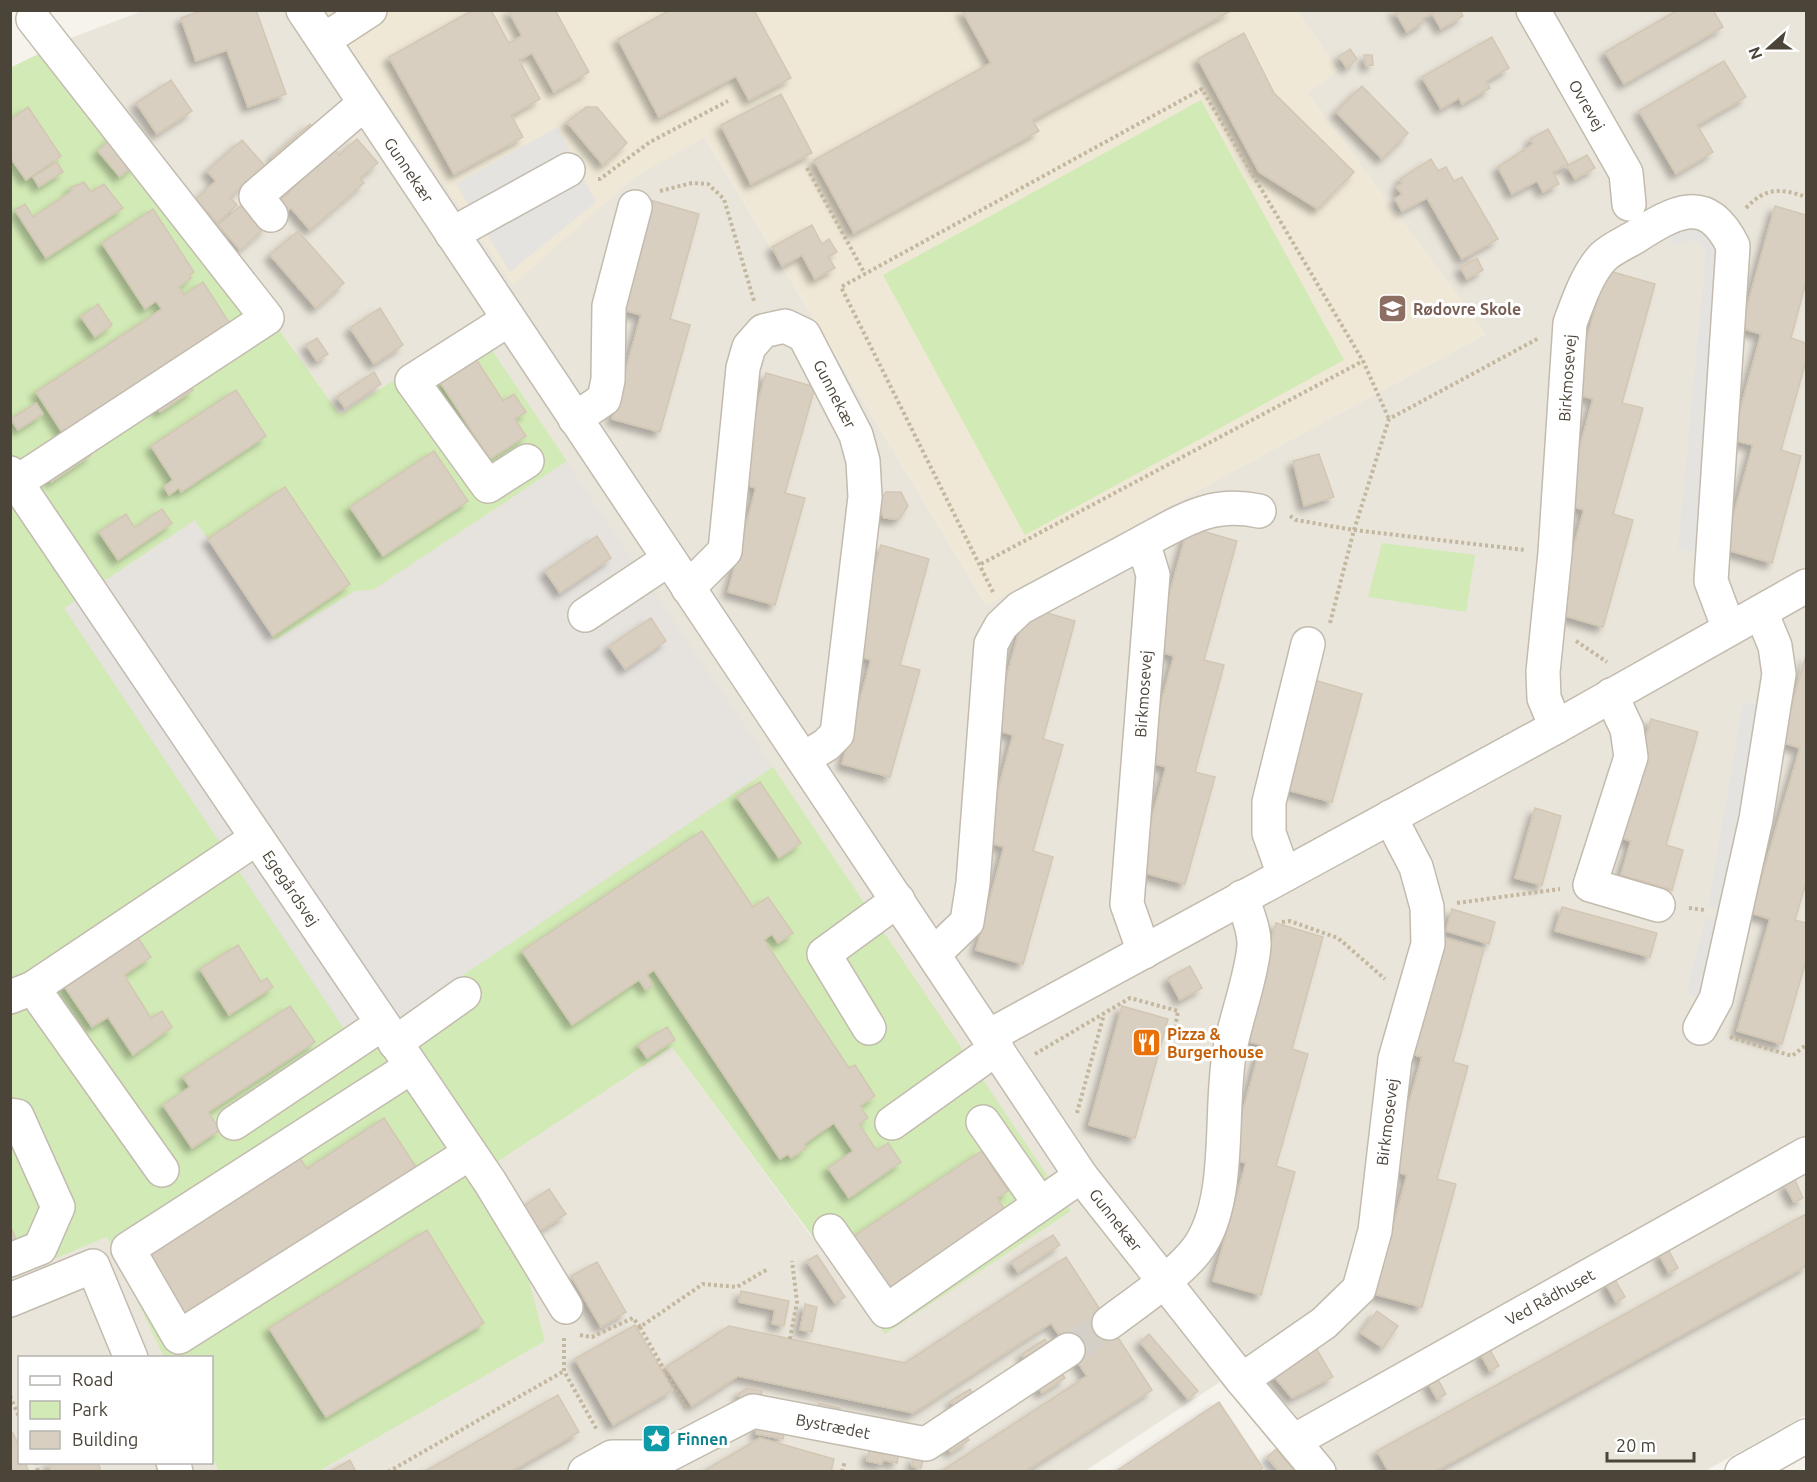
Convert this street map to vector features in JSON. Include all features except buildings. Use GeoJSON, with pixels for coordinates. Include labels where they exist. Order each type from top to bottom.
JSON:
{"type":"FeatureCollection","features":[{"type":"Feature","properties":{"kind":"street","name":"Gunnekær"},"geometry":{"type":"LineString","coordinates":[[303,10],[1081,1176],[1242,1380],[1319,1472]]}},
{"type":"Feature","properties":{"kind":"street"},"geometry":{"type":"LineString","coordinates":[[324,40],[370,10]]}},
{"type":"Feature","properties":{"kind":"street","name":"Ovrevej"},"geometry":{"type":"LineString","coordinates":[[1533,10],[1626,173],[1629,204]]}},
{"type":"Feature","properties":{"kind":"street"},"geometry":{"type":"LineString","coordinates":[[14,478],[267,318],[32,19]]}},
{"type":"Feature","properties":{"kind":"street"},"geometry":{"type":"LineString","coordinates":[[272,215],[256,196],[365,104]]}},
{"type":"Feature","properties":{"kind":"street"},"geometry":{"type":"LineString","coordinates":[[452,234],[568,170]]}},
{"type":"Feature","properties":{"kind":"street"},"geometry":{"type":"LineString","coordinates":[[575,419],[604,399],[608,380],[609,306],[635,207]]}},
{"type":"Feature","properties":{"kind":"street","name":"Birkmosevej"},"geometry":{"type":"LineString","coordinates":[[1556,727],[1544,698],[1543,672],[1556,553],[1570,323],[1582,292],[1604,256],[1656,223],[1682,210],[1698,212],[1714,218],[1726,230]]}},
{"type":"Feature","properties":{"kind":"street"},"geometry":{"type":"LineString","coordinates":[[1726,230],[1733,246],[1711,581],[1729,629]]}},
{"type":"Feature","properties":{"kind":"street"},"geometry":{"type":"LineString","coordinates":[[508,320],[412,381],[488,486],[527,461]]}},
{"type":"Feature","properties":{"kind":"street","name":"Gunnekær"},"geometry":{"type":"LineString","coordinates":[[763,331],[784,326],[804,335],[856,435],[863,461],[865,497],[837,734],[826,745],[803,759]]}},
{"type":"Feature","properties":{"kind":"street"},"geometry":{"type":"LineString","coordinates":[[688,588],[715,564],[724,551],[743,368],[749,347],[763,331]]}},
{"type":"Feature","properties":{"kind":"street","name":"Egegårdsvej"},"geometry":{"type":"LineString","coordinates":[[14,478],[470,1153],[565,1319]]}},
{"type":"Feature","properties":{"kind":"street"},"geometry":{"type":"LineString","coordinates":[[934,954],[967,922],[973,884],[991,644],[1001,626],[1020,608],[1192,516],[1214,509],[1236,507],[1259,509]]}},
{"type":"Feature","properties":{"kind":"street","name":"Birkmosevej"},"geometry":{"type":"LineString","coordinates":[[1143,542],[1152,575],[1127,904],[1144,951]]}},
{"type":"Feature","properties":{"kind":"street"},"geometry":{"type":"LineString","coordinates":[[585,615],[669,560]]}},
{"type":"Feature","properties":{"kind":"street"},"geometry":{"type":"LineString","coordinates":[[892,1122],[993,1042],[1144,951],[1247,911],[1284,875],[1556,727],[1806,586]]}},
{"type":"Feature","properties":{"kind":"street"},"geometry":{"type":"LineString","coordinates":[[1700,1028],[1716,999],[1735,914],[1756,819],[1779,674],[1776,646],[1761,612]]}},
{"type":"Feature","properties":{"kind":"street"},"geometry":{"type":"LineString","coordinates":[[1284,875],[1269,833],[1269,802],[1308,644]]}},
{"type":"Feature","properties":{"kind":"street"},"geometry":{"type":"LineString","coordinates":[[1623,689],[1631,757],[1590,885],[1658,904]]}},
{"type":"Feature","properties":{"kind":"street","name":"Birkmosevej"},"geometry":{"type":"LineString","coordinates":[[1242,1380],[1324,1323],[1359,1289],[1375,1231],[1395,1059],[1428,944],[1427,907],[1416,867],[1390,817]]}},
{"type":"Feature","properties":{"kind":"street"},"geometry":{"type":"LineString","coordinates":[[162,1170],[22,992],[257,838]]}},
{"type":"Feature","properties":{"kind":"street"},"geometry":{"type":"LineString","coordinates":[[869,1028],[824,954],[898,900]]}},
{"type":"Feature","properties":{"kind":"street"},"geometry":{"type":"LineString","coordinates":[[1109,1323],[1163,1281],[1202,1244],[1211,1220],[1218,1192],[1229,1051],[1254,946],[1247,911]]}},
{"type":"Feature","properties":{"kind":"street"},"geometry":{"type":"LineString","coordinates":[[464,994],[128,1249],[179,1337],[470,1153]]}},
{"type":"Feature","properties":{"kind":"street"},"geometry":{"type":"LineString","coordinates":[[234,1123],[396,1044]]}},
{"type":"Feature","properties":{"kind":"street"},"geometry":{"type":"LineString","coordinates":[[10,1115],[17,1116],[58,1207],[40,1248],[10,1260]]}},
{"type":"Feature","properties":{"kind":"street"},"geometry":{"type":"LineString","coordinates":[[982,1122],[1040,1204]]}},
{"type":"Feature","properties":{"kind":"street","name":"Ved Rådhuset"},"geometry":{"type":"LineString","coordinates":[[1294,1440],[1806,1154]]}},
{"type":"Feature","properties":{"kind":"street"},"geometry":{"type":"LineString","coordinates":[[830,1231],[886,1311],[1081,1176]]}},
{"type":"Feature","properties":{"kind":"street"},"geometry":{"type":"LineString","coordinates":[[10,1300],[93,1266],[130,1356]]}},
{"type":"Feature","properties":{"kind":"street","name":"Bystrædet"},"geometry":{"type":"LineString","coordinates":[[598,1464],[664,1457],[753,1411],[926,1444],[1068,1350]]}},
{"type":"Feature","properties":{"kind":"street"},"geometry":{"type":"LineString","coordinates":[[1748,1470],[1806,1436]]}},
{"type":"Feature","properties":{"kind":"path"},"geometry":{"type":"LineString","coordinates":[[992,587],[841,287],[1202,89],[1363,361],[1389,419],[1354,531],[1332,621],[1308,644]]}},
{"type":"Feature","properties":{"kind":"path"},"geometry":{"type":"LineString","coordinates":[[568,170],[600,179],[650,142],[728,101]]}},
{"type":"Feature","properties":{"kind":"path"},"geometry":{"type":"LineString","coordinates":[[807,168],[865,273]]}},
{"type":"Feature","properties":{"kind":"path"},"geometry":{"type":"LineString","coordinates":[[635,207],[651,192],[692,183],[708,184],[724,199],[763,331]]}},
{"type":"Feature","properties":{"kind":"path"},"geometry":{"type":"LineString","coordinates":[[1726,230],[1759,195],[1786,190],[1806,197]]}},
{"type":"Feature","properties":{"kind":"path"},"geometry":{"type":"LineString","coordinates":[[1389,419],[1570,323]]}},
{"type":"Feature","properties":{"kind":"path"},"geometry":{"type":"LineString","coordinates":[[981,564],[1363,361]]}},
{"type":"Feature","properties":{"kind":"path"},"geometry":{"type":"LineString","coordinates":[[1259,509],[1296,520],[1354,531],[1556,553]]}},
{"type":"Feature","properties":{"kind":"path"},"geometry":{"type":"LineString","coordinates":[[1548,622],[1623,689]]}},
{"type":"Feature","properties":{"kind":"path"},"geometry":{"type":"LineString","coordinates":[[1427,907],[1590,885]]}},
{"type":"Feature","properties":{"kind":"path"},"geometry":{"type":"LineString","coordinates":[[1658,904],[1735,914]]}},
{"type":"Feature","properties":{"kind":"path"},"geometry":{"type":"LineString","coordinates":[[1247,911],[1290,921],[1338,938],[1411,1002]]}},
{"type":"Feature","properties":{"kind":"path"},"geometry":{"type":"LineString","coordinates":[[993,1042],[1036,1054],[1130,998],[1178,1011],[1175,1028],[1208,1039],[1229,1051]]}},
{"type":"Feature","properties":{"kind":"path"},"geometry":{"type":"LineString","coordinates":[[1050,1128],[1080,1112],[1104,1013]]}},
{"type":"Feature","properties":{"kind":"path"},"geometry":{"type":"LineString","coordinates":[[1700,1028],[1792,1056],[1806,1045]]}},
{"type":"Feature","properties":{"kind":"path"},"geometry":{"type":"LineString","coordinates":[[790,1339],[797,1302],[792,1262]]}},
{"type":"Feature","properties":{"kind":"path"},"geometry":{"type":"LineString","coordinates":[[640,1327],[703,1284],[737,1287],[768,1269]]}},
{"type":"Feature","properties":{"kind":"path"},"geometry":{"type":"LineString","coordinates":[[565,1319],[592,1337],[633,1318],[702,1437]]}},
{"type":"Feature","properties":{"kind":"path"},"geometry":{"type":"LineString","coordinates":[[565,1319],[564,1371],[598,1464]]}},
{"type":"Feature","properties":{"kind":"path"},"geometry":{"type":"LineString","coordinates":[[388,1472],[564,1371]]}},
{"type":"Feature","properties":{"kind":"path"},"geometry":{"type":"LineString","coordinates":[[10,1395],[18,1414]]}},
{"type":"Feature","properties":{"kind":"shaded area"},"geometry":{"type":"Polygon","coordinates":[[[142,11],[326,11],[513,284],[633,178],[704,136],[986,605],[1486,334],[1307,93],[1338,70],[1297,11],[1806,11],[1806,1415],[1705,1471],[1295,1471],[1220,1382],[1085,1471],[319,1471],[545,1341],[497,1162],[672,1047],[817,1244],[476,327],[341,416],[71,38],[142,11]]]}},
{"type":"Feature","properties":{"kind":"shaded area","name":"Rødovre Skole"},"geometry":{"type":"Polygon","coordinates":[[[326,11],[1297,11],[1338,70],[1307,93],[1486,334],[986,605],[705,137],[633,178],[513,285],[326,11]]]}},
{"type":"Feature","properties":{"kind":"shaded area"},"geometry":{"type":"Polygon","coordinates":[[[71,38],[340,415],[476,327],[1071,1211],[885,1334],[672,1047],[497,1162],[545,1341],[319,1471],[219,1471],[213,1459],[213,1356],[164,1356],[107,1237],[11,1277],[10,68],[71,38]]]}},
{"type":"Feature","properties":{"kind":"shaded area"},"geometry":{"type":"Polygon","coordinates":[[[557,127],[596,202],[510,272],[456,184],[557,127]]]}},
{"type":"Feature","properties":{"kind":"shaded area"},"geometry":{"type":"Polygon","coordinates":[[[1659,215],[1726,223],[1720,556],[1678,549],[1706,251],[1698,241],[1687,241],[1673,246],[1659,215]]]}},
{"type":"Feature","properties":{"kind":"shaded area"},"geometry":{"type":"Polygon","coordinates":[[[1743,702],[1779,709],[1742,912],[1708,907],[1743,702]]]}},
{"type":"Feature","properties":{"kind":"shaded area"},"geometry":{"type":"Polygon","coordinates":[[[1706,918],[1737,923],[1719,1003],[1686,993],[1706,918]]]}},
{"type":"Feature","properties":{"kind":"shaded area"},"geometry":{"type":"Polygon","coordinates":[[[107,1237],[164,1356],[18,1356],[18,1464],[213,1464],[213,1459],[219,1471],[11,1472],[11,1277],[107,1237]]]}},
{"type":"Feature","properties":{"kind":"green space"},"geometry":{"type":"Polygon","coordinates":[[[71,38],[340,415],[476,327],[567,461],[373,590],[355,591],[275,640],[195,520],[64,608],[356,1047],[773,767],[1071,1211],[885,1334],[672,1047],[497,1162],[545,1341],[319,1471],[219,1471],[213,1459],[213,1356],[164,1356],[107,1237],[11,1277],[10,68],[71,38]]]}},
{"type":"Feature","properties":{"kind":"green space"},"geometry":{"type":"Polygon","coordinates":[[[1201,100],[1344,360],[1025,535],[883,275],[1201,100]]]}},
{"type":"Feature","properties":{"kind":"green space"},"geometry":{"type":"Polygon","coordinates":[[[1382,543],[1475,555],[1466,612],[1368,597],[1382,543]]]}},
{"type":"Feature","properties":{"kind":"tunnel"},"geometry":{"type":"LineString","coordinates":[[1068,1350],[1109,1323]]}},
{"type":"Feature","properties":{"kind":"place","name":"Rødovre Skole"},"geometry":{"type":"Point","coordinates":[1392,309]}},
{"type":"Feature","properties":{"kind":"place","name":"Pizza & Burgerhouse"},"geometry":{"type":"Point","coordinates":[1146,1043]}},
{"type":"Feature","properties":{"kind":"place","name":"Finnen"},"geometry":{"type":"Point","coordinates":[656,1439]}}]}
